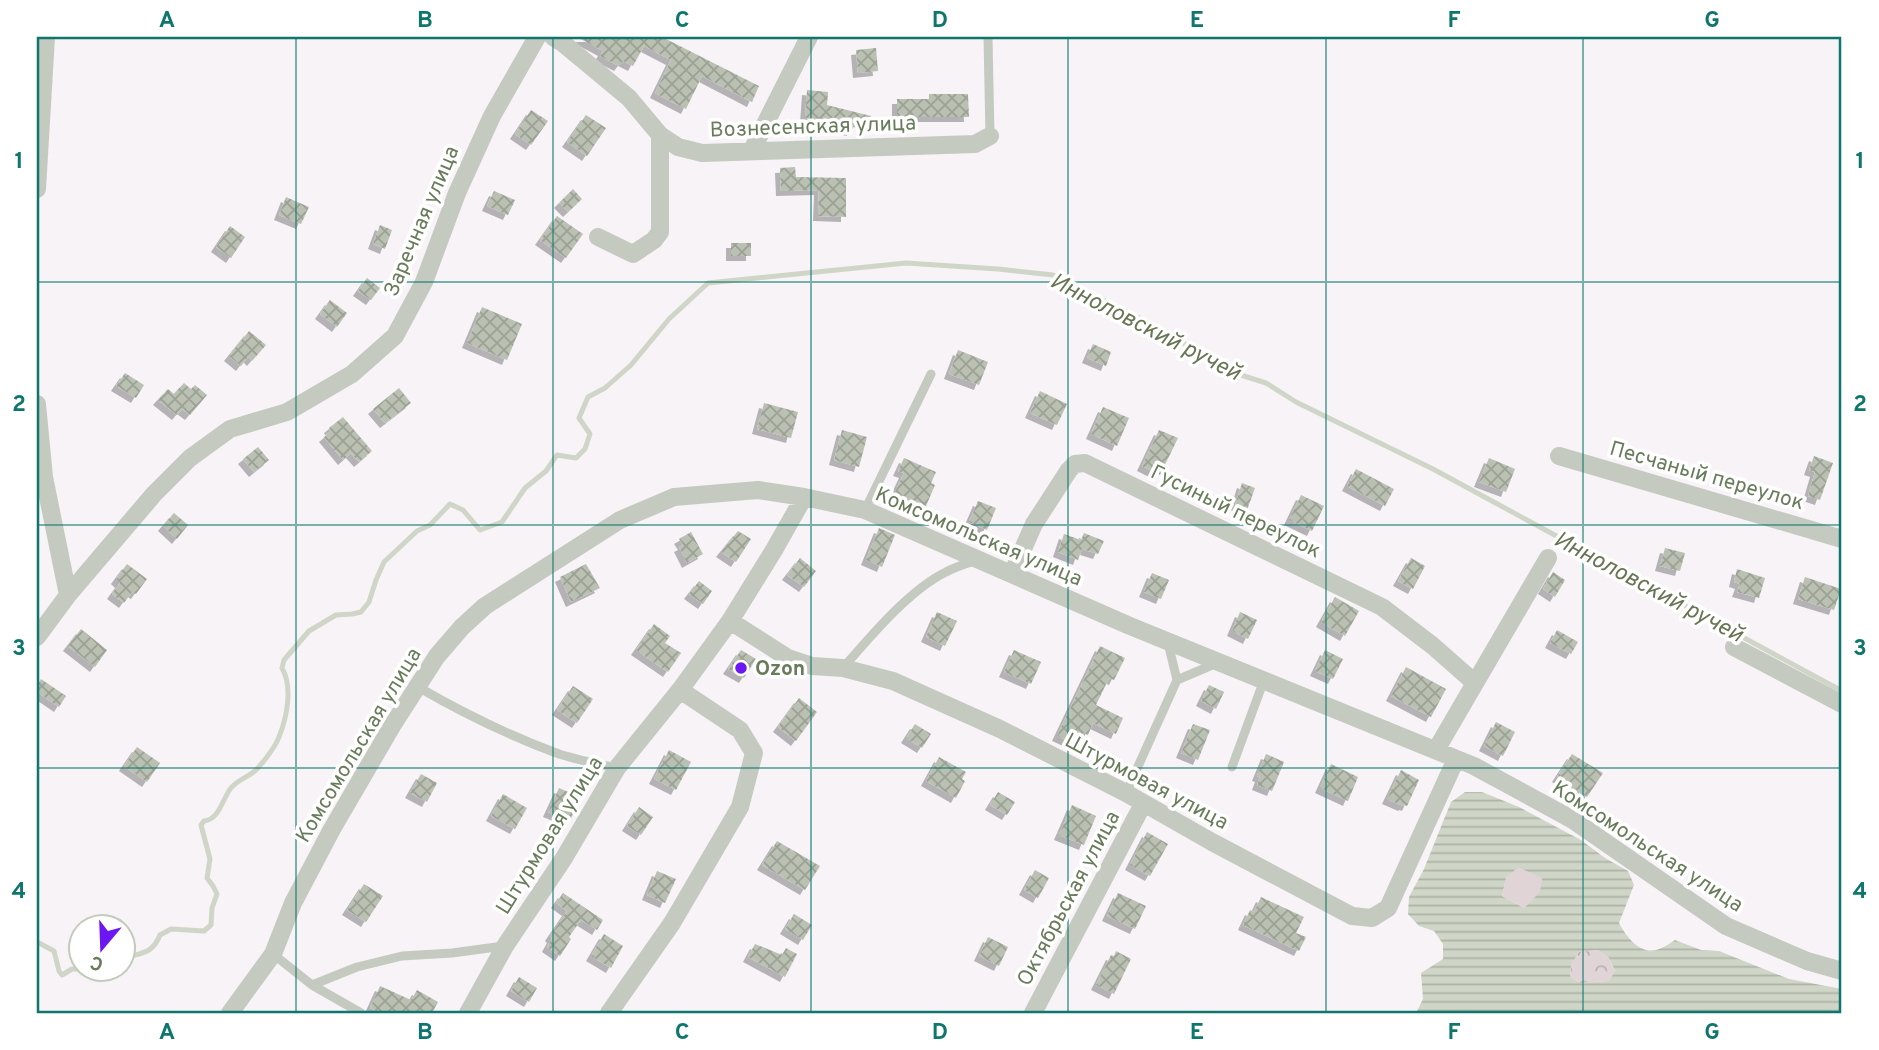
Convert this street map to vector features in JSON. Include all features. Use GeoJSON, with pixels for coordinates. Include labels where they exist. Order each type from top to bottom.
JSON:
{"type":"FeatureCollection","features":[{"type":"Feature","properties":{"kind":"street"},"geometry":{"type":"LineString","coordinates":[[37,189],[46,37]]}},
{"type":"Feature","properties":{"kind":"street","name":"Заречная улица"},"geometry":{"type":"LineString","coordinates":[[37,637],[68,595],[154,494],[190,458],[230,429],[287,412],[352,374],[395,335],[424,282],[457,194],[492,116],[537,37]]}},
{"type":"Feature","properties":{"kind":"street","name":"Вознесенская улица"},"geometry":{"type":"LineString","coordinates":[[553,37],[629,98],[660,135],[678,146],[702,153],[975,144],[990,136]]}},
{"type":"Feature","properties":{"kind":"street"},"geometry":{"type":"LineString","coordinates":[[752,150],[808,37]]}},
{"type":"Feature","properties":{"kind":"street"},"geometry":{"type":"LineString","coordinates":[[598,237],[633,254],[654,240],[660,232],[660,135]]}},
{"type":"Feature","properties":{"kind":"street"},"geometry":{"type":"LineString","coordinates":[[37,404],[44,477],[68,595]]}},
{"type":"Feature","properties":{"kind":"street","name":"Песчаный переулок"},"geometry":{"type":"LineString","coordinates":[[1559,456],[1842,539]]}},
{"type":"Feature","properties":{"kind":"street","name":"Гусиный переулок"},"geometry":{"type":"LineString","coordinates":[[1012,574],[1034,524],[1069,470],[1075,464],[1085,463],[1382,607],[1475,683]]}},
{"type":"Feature","properties":{"kind":"street","name":"Комсомольская улица"},"geometry":{"type":"LineString","coordinates":[[230,1013],[273,954],[293,903],[392,726],[437,656],[462,627],[485,606],[620,520],[674,497],[758,490],[866,510],[1167,641],[1474,766],[1573,820],[1726,926],[1807,961],[1842,971]]}},
{"type":"Feature","properties":{"kind":"street","name":"Штурмовая улица"},"geometry":{"type":"LineString","coordinates":[[468,1013],[505,946],[564,858],[617,768],[680,690],[730,621],[804,497]]}},
{"type":"Feature","properties":{"kind":"street"},"geometry":{"type":"LineString","coordinates":[[1436,750],[1548,558]]}},
{"type":"Feature","properties":{"kind":"street","name":"Штурмовая улица"},"geometry":{"type":"LineString","coordinates":[[730,621],[788,658],[812,666],[843,668],[893,681],[1000,729],[1126,793],[1352,916],[1372,918],[1388,908],[1456,759]]}},
{"type":"Feature","properties":{"kind":"street"},"geometry":{"type":"LineString","coordinates":[[1734,647],[1842,704]]}},
{"type":"Feature","properties":{"kind":"street"},"geometry":{"type":"LineString","coordinates":[[609,1013],[672,923],[740,807],[754,753],[740,730],[680,690]]}},
{"type":"Feature","properties":{"kind":"street","name":"Октябрьская улица"},"geometry":{"type":"LineString","coordinates":[[1033,1013],[1143,804]]}},
{"type":"Feature","properties":{"kind":"lane"},"geometry":{"type":"LineString","coordinates":[[988,37],[990,136]]}},
{"type":"Feature","properties":{"kind":"lane"},"geometry":{"type":"LineString","coordinates":[[866,510],[931,374]]}},
{"type":"Feature","properties":{"kind":"lane"},"geometry":{"type":"LineString","coordinates":[[843,668],[897,610],[925,585],[945,572],[978,559]]}},
{"type":"Feature","properties":{"kind":"lane"},"geometry":{"type":"LineString","coordinates":[[1126,793],[1177,680],[1167,641]]}},
{"type":"Feature","properties":{"kind":"lane"},"geometry":{"type":"LineString","coordinates":[[1177,680],[1219,662]]}},
{"type":"Feature","properties":{"kind":"lane"},"geometry":{"type":"LineString","coordinates":[[1232,767],[1264,680]]}},
{"type":"Feature","properties":{"kind":"lane"},"geometry":{"type":"LineString","coordinates":[[418,687],[462,712],[518,738],[562,755],[617,768]]}},
{"type":"Feature","properties":{"kind":"lane"},"geometry":{"type":"LineString","coordinates":[[312,985],[357,967],[402,956],[505,946]]}},
{"type":"Feature","properties":{"kind":"lane"},"geometry":{"type":"LineString","coordinates":[[273,954],[312,985],[361,1013]]}},
{"type":"Feature","properties":{"kind":"green space"},"geometry":{"type":"Polygon","coordinates":[[[1518,866],[1542,877],[1541,892],[1524,908],[1502,896],[1506,878],[1518,866]]]}},
{"type":"Feature","properties":{"kind":"green space"},"geometry":{"type":"Polygon","coordinates":[[[1598,950],[1609,958],[1615,972],[1609,981],[1580,983],[1570,976],[1571,965],[1579,952],[1598,950]]]}},
{"type":"Feature","properties":{"kind":"shaded area"},"geometry":{"type":"Polygon","coordinates":[[[1465,792],[1482,792],[1519,807],[1581,840],[1628,871],[1634,885],[1619,923],[1630,940],[1641,948],[1652,951],[1675,940],[1701,950],[1719,951],[1789,979],[1842,989],[1842,1013],[1416,1013],[1423,999],[1421,973],[1443,959],[1443,944],[1434,931],[1419,926],[1408,914],[1409,897],[1424,869],[1451,802],[1465,792]],[[1518,867],[1506,878],[1502,896],[1524,908],[1540,892],[1542,878],[1518,867]],[[1598,950],[1579,952],[1571,965],[1570,976],[1580,983],[1609,981],[1615,971],[1609,958],[1598,950]]]}},
{"type":"Feature","properties":{"kind":"building"},"geometry":{"type":"Polygon","coordinates":[[[577,37],[662,37],[759,86],[752,102],[702,76],[686,109],[655,93],[671,60],[644,46],[633,66],[623,61],[619,66],[600,56],[603,51],[577,37]]]}},
{"type":"Feature","properties":{"kind":"building"},"geometry":{"type":"Polygon","coordinates":[[[876,48],[878,71],[858,73],[856,50],[876,48]]]}},
{"type":"Feature","properties":{"kind":"building"},"geometry":{"type":"Polygon","coordinates":[[[807,90],[828,92],[827,105],[871,116],[870,123],[854,122],[852,131],[839,128],[840,121],[805,118],[807,90]]]}},
{"type":"Feature","properties":{"kind":"building"},"geometry":{"type":"Polygon","coordinates":[[[929,94],[968,94],[969,117],[897,117],[897,99],[929,99],[929,94]]]}},
{"type":"Feature","properties":{"kind":"building"},"geometry":{"type":"Polygon","coordinates":[[[531,110],[548,121],[531,145],[515,134],[531,110]]]}},
{"type":"Feature","properties":{"kind":"building"},"geometry":{"type":"Polygon","coordinates":[[[586,115],[606,128],[587,156],[567,142],[586,115]]]}},
{"type":"Feature","properties":{"kind":"building"},"geometry":{"type":"Polygon","coordinates":[[[795,167],[796,177],[846,178],[846,217],[818,216],[819,190],[781,191],[780,168],[795,167]]]}},
{"type":"Feature","properties":{"kind":"building"},"geometry":{"type":"Polygon","coordinates":[[[573,189],[582,199],[568,212],[559,203],[573,189]]]}},
{"type":"Feature","properties":{"kind":"building"},"geometry":{"type":"Polygon","coordinates":[[[494,191],[515,200],[508,215],[487,206],[494,191]]]}},
{"type":"Feature","properties":{"kind":"building"},"geometry":{"type":"Polygon","coordinates":[[[286,197],[309,207],[301,224],[279,215],[286,197]]]}},
{"type":"Feature","properties":{"kind":"building"},"geometry":{"type":"Polygon","coordinates":[[[557,216],[583,234],[566,258],[540,240],[557,216]]]}},
{"type":"Feature","properties":{"kind":"building"},"geometry":{"type":"Polygon","coordinates":[[[380,225],[392,230],[385,249],[373,244],[380,225]]]}},
{"type":"Feature","properties":{"kind":"building"},"geometry":{"type":"Polygon","coordinates":[[[230,226],[245,237],[231,258],[216,247],[230,226]]]}},
{"type":"Feature","properties":{"kind":"building"},"geometry":{"type":"Polygon","coordinates":[[[731,243],[751,243],[751,256],[731,256],[731,243]]]}},
{"type":"Feature","properties":{"kind":"building"},"geometry":{"type":"Polygon","coordinates":[[[367,278],[380,288],[371,300],[358,291],[367,278]]]}},
{"type":"Feature","properties":{"kind":"building"},"geometry":{"type":"Polygon","coordinates":[[[330,300],[347,313],[337,327],[320,314],[330,300]]]}},
{"type":"Feature","properties":{"kind":"building"},"geometry":{"type":"Polygon","coordinates":[[[482,307],[522,324],[507,360],[467,343],[482,307]]]}},
{"type":"Feature","properties":{"kind":"building"},"geometry":{"type":"Polygon","coordinates":[[[249,331],[266,345],[252,361],[248,357],[241,366],[229,356],[249,331]]]}},
{"type":"Feature","properties":{"kind":"building"},"geometry":{"type":"Polygon","coordinates":[[[1093,344],[1111,352],[1106,366],[1087,358],[1093,344]]]}},
{"type":"Feature","properties":{"kind":"building"},"geometry":{"type":"Polygon","coordinates":[[[958,350],[988,362],[979,385],[949,374],[958,350]]]}},
{"type":"Feature","properties":{"kind":"building"},"geometry":{"type":"Polygon","coordinates":[[[125,373],[144,385],[136,398],[116,386],[125,373]]]}},
{"type":"Feature","properties":{"kind":"building"},"geometry":{"type":"Polygon","coordinates":[[[184,383],[191,389],[195,385],[207,395],[190,415],[182,409],[177,415],[158,400],[168,389],[174,394],[184,383]]]}},
{"type":"Feature","properties":{"kind":"building"},"geometry":{"type":"Polygon","coordinates":[[[399,388],[411,403],[385,423],[373,409],[399,388]]]}},
{"type":"Feature","properties":{"kind":"building"},"geometry":{"type":"Polygon","coordinates":[[[1040,391],[1067,404],[1057,425],[1030,413],[1040,391]]]}},
{"type":"Feature","properties":{"kind":"building"},"geometry":{"type":"Polygon","coordinates":[[[764,403],[798,412],[791,438],[757,429],[764,403]]]}},
{"type":"Feature","properties":{"kind":"building"},"geometry":{"type":"Polygon","coordinates":[[[1103,407],[1129,418],[1117,446],[1091,434],[1103,407]]]}},
{"type":"Feature","properties":{"kind":"building"},"geometry":{"type":"Polygon","coordinates":[[[343,417],[372,451],[359,462],[351,453],[343,460],[324,437],[331,431],[329,428],[343,417]]]}},
{"type":"Feature","properties":{"kind":"building"},"geometry":{"type":"Polygon","coordinates":[[[842,430],[867,437],[859,467],[834,460],[842,430]]]}},
{"type":"Feature","properties":{"kind":"building"},"geometry":{"type":"Polygon","coordinates":[[[1159,430],[1178,438],[1160,475],[1142,466],[1159,430]]]}},
{"type":"Feature","properties":{"kind":"building"},"geometry":{"type":"Polygon","coordinates":[[[258,447],[269,460],[254,472],[243,459],[258,447]]]}},
{"type":"Feature","properties":{"kind":"building"},"geometry":{"type":"Polygon","coordinates":[[[1814,456],[1833,463],[1820,500],[1808,496],[1815,472],[1809,470],[1814,456]]]}},
{"type":"Feature","properties":{"kind":"building"},"geometry":{"type":"Polygon","coordinates":[[[904,458],[936,472],[931,483],[935,485],[926,506],[895,492],[904,473],[898,471],[904,458]]]}},
{"type":"Feature","properties":{"kind":"building"},"geometry":{"type":"Polygon","coordinates":[[[1489,458],[1515,469],[1506,492],[1479,482],[1489,458]]]}},
{"type":"Feature","properties":{"kind":"building"},"geometry":{"type":"Polygon","coordinates":[[[1356,469],[1394,489],[1385,506],[1347,486],[1356,469]]]}},
{"type":"Feature","properties":{"kind":"building"},"geometry":{"type":"Polygon","coordinates":[[[1242,483],[1255,488],[1247,510],[1235,505],[1242,483]]]}},
{"type":"Feature","properties":{"kind":"building"},"geometry":{"type":"Polygon","coordinates":[[[1301,495],[1324,506],[1312,531],[1289,520],[1301,495]]]}},
{"type":"Feature","properties":{"kind":"building"},"geometry":{"type":"Polygon","coordinates":[[[978,501],[996,508],[987,530],[969,522],[978,501]]]}},
{"type":"Feature","properties":{"kind":"building"},"geometry":{"type":"Polygon","coordinates":[[[174,513],[188,525],[177,539],[163,526],[174,513]]]}},
{"type":"Feature","properties":{"kind":"building"},"geometry":{"type":"Polygon","coordinates":[[[879,528],[895,535],[882,567],[866,560],[879,528]]]}},
{"type":"Feature","properties":{"kind":"building"},"geometry":{"type":"Polygon","coordinates":[[[738,531],[751,539],[736,562],[721,552],[738,531]]]}},
{"type":"Feature","properties":{"kind":"building"},"geometry":{"type":"Polygon","coordinates":[[[691,532],[703,554],[687,563],[679,547],[683,545],[679,539],[691,532]]]}},
{"type":"Feature","properties":{"kind":"building"},"geometry":{"type":"Polygon","coordinates":[[[1084,533],[1104,541],[1098,554],[1082,549],[1078,560],[1058,552],[1064,534],[1081,540],[1084,533]]]}},
{"type":"Feature","properties":{"kind":"building"},"geometry":{"type":"Polygon","coordinates":[[[1665,548],[1685,553],[1680,571],[1660,566],[1665,548]]]}},
{"type":"Feature","properties":{"kind":"building"},"geometry":{"type":"Polygon","coordinates":[[[800,558],[816,571],[804,587],[787,575],[800,558]]]}},
{"type":"Feature","properties":{"kind":"building"},"geometry":{"type":"Polygon","coordinates":[[[1411,558],[1425,566],[1413,589],[1398,581],[1411,558]]]}},
{"type":"Feature","properties":{"kind":"building"},"geometry":{"type":"Polygon","coordinates":[[[127,564],[147,579],[136,594],[132,592],[124,603],[112,594],[120,583],[116,579],[127,564]]]}},
{"type":"Feature","properties":{"kind":"building"},"geometry":{"type":"Polygon","coordinates":[[[586,564],[600,588],[571,602],[560,577],[586,564]]]}},
{"type":"Feature","properties":{"kind":"building"},"geometry":{"type":"Polygon","coordinates":[[[1737,569],[1765,578],[1759,598],[1737,592],[1740,584],[1734,582],[1737,569]]]}},
{"type":"Feature","properties":{"kind":"building"},"geometry":{"type":"Polygon","coordinates":[[[1553,572],[1565,580],[1555,597],[1543,589],[1553,572]]]}},
{"type":"Feature","properties":{"kind":"building"},"geometry":{"type":"Polygon","coordinates":[[[1152,573],[1169,580],[1161,599],[1144,592],[1152,573]]]}},
{"type":"Feature","properties":{"kind":"building"},"geometry":{"type":"Polygon","coordinates":[[[1805,577],[1841,589],[1834,610],[1798,599],[1805,577]]]}},
{"type":"Feature","properties":{"kind":"building"},"geometry":{"type":"Polygon","coordinates":[[[699,581],[712,591],[703,604],[689,594],[699,581]]]}},
{"type":"Feature","properties":{"kind":"building"},"geometry":{"type":"Polygon","coordinates":[[[1335,597],[1359,611],[1345,636],[1321,622],[1335,597]]]}},
{"type":"Feature","properties":{"kind":"building"},"geometry":{"type":"Polygon","coordinates":[[[937,612],[957,621],[945,646],[926,637],[937,612]]]}},
{"type":"Feature","properties":{"kind":"building"},"geometry":{"type":"Polygon","coordinates":[[[1240,612],[1257,620],[1248,639],[1232,631],[1240,612]]]}},
{"type":"Feature","properties":{"kind":"building"},"geometry":{"type":"Polygon","coordinates":[[[654,624],[670,636],[665,643],[681,653],[668,672],[636,650],[654,624]]]}},
{"type":"Feature","properties":{"kind":"building"},"geometry":{"type":"Polygon","coordinates":[[[81,629],[107,650],[95,667],[68,646],[81,629]]]}},
{"type":"Feature","properties":{"kind":"building"},"geometry":{"type":"Polygon","coordinates":[[[1557,630],[1578,642],[1571,654],[1550,643],[1557,630]]]}},
{"type":"Feature","properties":{"kind":"building"},"geometry":{"type":"Polygon","coordinates":[[[1100,646],[1125,658],[1114,680],[1109,678],[1096,705],[1123,718],[1116,734],[1093,723],[1088,735],[1083,733],[1077,745],[1057,736],[1100,646]]]}},
{"type":"Feature","properties":{"kind":"building"},"geometry":{"type":"Polygon","coordinates":[[[741,650],[756,659],[744,678],[728,669],[741,650]]]}},
{"type":"Feature","properties":{"kind":"building"},"geometry":{"type":"Polygon","coordinates":[[[1014,650],[1041,662],[1031,684],[1004,672],[1014,650]]]}},
{"type":"Feature","properties":{"kind":"building"},"geometry":{"type":"Polygon","coordinates":[[[1325,650],[1343,659],[1333,679],[1315,671],[1325,650]]]}},
{"type":"Feature","properties":{"kind":"building"},"geometry":{"type":"Polygon","coordinates":[[[1406,667],[1446,689],[1431,717],[1391,696],[1406,667]]]}},
{"type":"Feature","properties":{"kind":"building"},"geometry":{"type":"Polygon","coordinates":[[[41,679],[66,696],[59,707],[37,692],[41,679]]]}},
{"type":"Feature","properties":{"kind":"building"},"geometry":{"type":"Polygon","coordinates":[[[1209,685],[1224,692],[1216,709],[1201,701],[1209,685]]]}},
{"type":"Feature","properties":{"kind":"building"},"geometry":{"type":"Polygon","coordinates":[[[573,686],[593,699],[577,723],[557,710],[573,686]]]}},
{"type":"Feature","properties":{"kind":"building"},"geometry":{"type":"Polygon","coordinates":[[[799,698],[817,712],[796,741],[778,727],[799,698]]]}},
{"type":"Feature","properties":{"kind":"building"},"geometry":{"type":"Polygon","coordinates":[[[1496,722],[1515,732],[1503,756],[1484,746],[1496,722]]]}},
{"type":"Feature","properties":{"kind":"building"},"geometry":{"type":"Polygon","coordinates":[[[915,724],[931,734],[922,748],[906,738],[915,724]]]}},
{"type":"Feature","properties":{"kind":"building"},"geometry":{"type":"Polygon","coordinates":[[[1193,724],[1210,730],[1198,760],[1181,753],[1193,724]]]}},
{"type":"Feature","properties":{"kind":"building"},"geometry":{"type":"Polygon","coordinates":[[[137,747],[160,763],[147,782],[124,766],[137,747]]]}},
{"type":"Feature","properties":{"kind":"building"},"geometry":{"type":"Polygon","coordinates":[[[669,750],[691,762],[676,790],[654,779],[669,750]]]}},
{"type":"Feature","properties":{"kind":"building"},"geometry":{"type":"Polygon","coordinates":[[[1266,754],[1284,762],[1272,791],[1257,785],[1260,777],[1257,776],[1266,754]]]}},
{"type":"Feature","properties":{"kind":"building"},"geometry":{"type":"Polygon","coordinates":[[[1572,754],[1603,773],[1587,797],[1557,777],[1572,754]]]}},
{"type":"Feature","properties":{"kind":"building"},"geometry":{"type":"Polygon","coordinates":[[[939,757],[966,772],[962,779],[965,781],[956,798],[926,781],[939,757]]]}},
{"type":"Feature","properties":{"kind":"building"},"geometry":{"type":"Polygon","coordinates":[[[1331,764],[1358,777],[1348,801],[1320,788],[1331,764]]]}},
{"type":"Feature","properties":{"kind":"building"},"geometry":{"type":"Polygon","coordinates":[[[1401,770],[1419,780],[1407,806],[1387,799],[1401,770]]]}},
{"type":"Feature","properties":{"kind":"building"},"geometry":{"type":"Polygon","coordinates":[[[421,774],[437,783],[427,802],[410,793],[421,774]]]}},
{"type":"Feature","properties":{"kind":"building"},"geometry":{"type":"Polygon","coordinates":[[[559,788],[580,797],[570,821],[548,812],[559,788]]]}},
{"type":"Feature","properties":{"kind":"building"},"geometry":{"type":"Polygon","coordinates":[[[998,792],[1015,802],[1007,815],[990,805],[998,792]]]}},
{"type":"Feature","properties":{"kind":"building"},"geometry":{"type":"Polygon","coordinates":[[[503,794],[527,808],[515,829],[491,816],[503,794]]]}},
{"type":"Feature","properties":{"kind":"building"},"geometry":{"type":"Polygon","coordinates":[[[1072,805],[1096,816],[1084,845],[1059,835],[1072,805]]]}},
{"type":"Feature","properties":{"kind":"building"},"geometry":{"type":"Polygon","coordinates":[[[639,807],[653,817],[641,835],[627,826],[639,807]]]}},
{"type":"Feature","properties":{"kind":"building"},"geometry":{"type":"Polygon","coordinates":[[[1147,832],[1168,844],[1150,876],[1130,865],[1147,832]]]}},
{"type":"Feature","properties":{"kind":"building"},"geometry":{"type":"Polygon","coordinates":[[[777,841],[820,866],[805,890],[762,865],[777,841]]]}},
{"type":"Feature","properties":{"kind":"building"},"geometry":{"type":"Polygon","coordinates":[[[1035,870],[1049,878],[1038,898],[1024,890],[1035,870]]]}},
{"type":"Feature","properties":{"kind":"building"},"geometry":{"type":"Polygon","coordinates":[[[657,871],[676,879],[665,903],[647,895],[657,871]]]}},
{"type":"Feature","properties":{"kind":"building"},"geometry":{"type":"Polygon","coordinates":[[[364,884],[383,896],[366,922],[347,910],[364,884]]]}},
{"type":"Feature","properties":{"kind":"building"},"geometry":{"type":"Polygon","coordinates":[[[563,893],[603,920],[597,930],[581,920],[560,956],[547,947],[552,938],[550,936],[567,911],[556,903],[563,893]]]}},
{"type":"Feature","properties":{"kind":"building"},"geometry":{"type":"Polygon","coordinates":[[[1118,893],[1146,906],[1135,929],[1107,916],[1118,893]]]}},
{"type":"Feature","properties":{"kind":"building"},"geometry":{"type":"Polygon","coordinates":[[[1261,897],[1304,917],[1296,933],[1306,937],[1299,951],[1243,925],[1250,910],[1254,912],[1261,897]]]}},
{"type":"Feature","properties":{"kind":"building"},"geometry":{"type":"Polygon","coordinates":[[[794,914],[812,925],[803,940],[785,929],[794,914]]]}},
{"type":"Feature","properties":{"kind":"building"},"geometry":{"type":"Polygon","coordinates":[[[604,934],[623,946],[611,968],[591,956],[604,934]]]}},
{"type":"Feature","properties":{"kind":"building"},"geometry":{"type":"Polygon","coordinates":[[[988,937],[1008,947],[999,966],[979,956],[988,937]]]}},
{"type":"Feature","properties":{"kind":"building"},"geometry":{"type":"Polygon","coordinates":[[[755,944],[782,955],[786,948],[797,954],[785,977],[748,957],[755,944]]]}},
{"type":"Feature","properties":{"kind":"building"},"geometry":{"type":"Polygon","coordinates":[[[1116,951],[1131,959],[1114,994],[1096,985],[1111,955],[1114,956],[1116,951]]]}},
{"type":"Feature","properties":{"kind":"building"},"geometry":{"type":"Polygon","coordinates":[[[519,977],[537,988],[529,1002],[511,991],[519,977]]]}},
{"type":"Feature","properties":{"kind":"building"},"geometry":{"type":"Polygon","coordinates":[[[380,986],[411,1000],[417,990],[438,1002],[433,1011],[438,1013],[380,1013],[370,1008],[380,986]]]}},
{"type":"Feature","properties":{"kind":"waterway","name":"Инноловский ручей"},"geometry":{"type":"LineString","coordinates":[[136,955],[149,950],[160,935],[171,929],[204,931],[211,925],[212,908],[217,894],[207,878],[210,859],[201,825],[214,817],[231,788],[257,769],[275,746],[288,702],[287,684],[282,668],[284,660],[309,631],[336,615],[361,612],[369,602],[384,562],[417,531],[430,525],[450,504],[463,510],[480,530],[502,522],[525,488],[546,471],[557,455],[576,458],[585,449],[590,434],[579,418],[588,397],[605,388],[631,365],[669,319],[708,283],[906,263],[1053,275],[1141,319],[1213,360],[1222,369],[1266,383],[1296,402],[1433,469],[1842,691]]}},
{"type":"Feature","properties":{"kind":"waterway","name":"Инноловский ручей"},"geometry":{"type":"LineString","coordinates":[[37,942],[54,951],[59,971],[62,975],[66,973]]}},
{"type":"Feature","properties":{"kind":"place","name":"Ozon"},"geometry":{"type":"Point","coordinates":[741,668]}}]}
